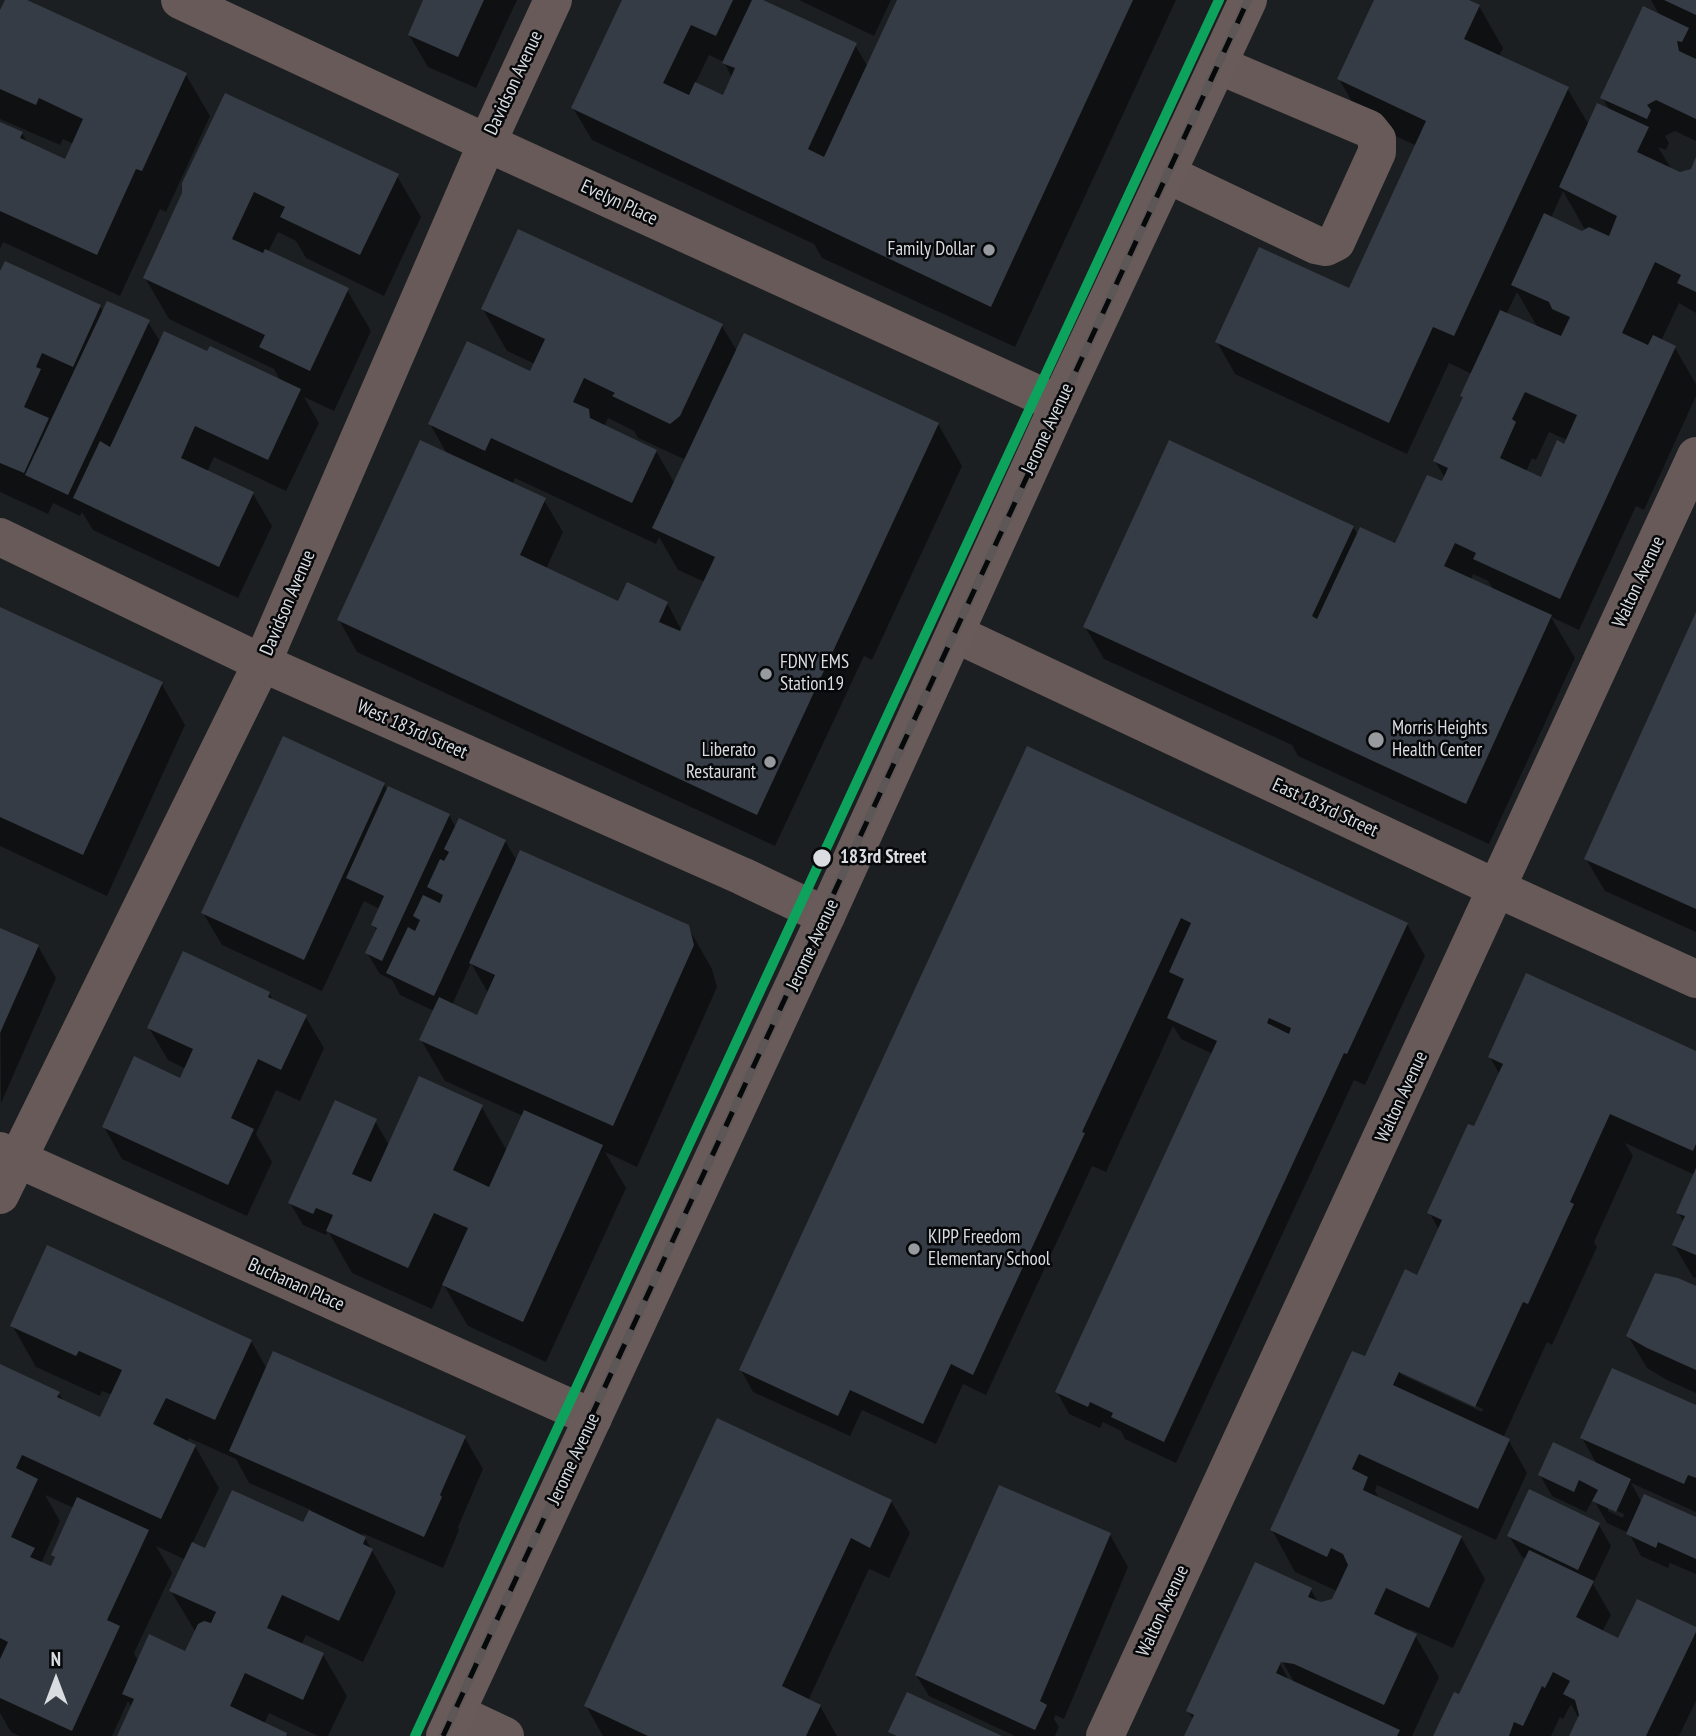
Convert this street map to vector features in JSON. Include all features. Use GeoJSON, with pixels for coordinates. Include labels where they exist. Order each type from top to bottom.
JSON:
{"type":"FeatureCollection","features":[{"type":"Feature","properties":{"kind":"main road","name":"Jerome Avenue"},"geometry":{"type":"LineString","coordinates":[[450,1725],[1248,0]]}},
{"type":"Feature","properties":{"kind":"street","name":"Evelyn Place"},"geometry":{"type":"LineString","coordinates":[[180,0],[1059,404]]}},
{"type":"Feature","properties":{"kind":"street","name":"Davidson Avenue"},"geometry":{"type":"LineString","coordinates":[[0,1195],[8,1155],[262,663],[487,143],[553,0]]}},
{"type":"Feature","properties":{"kind":"street"},"geometry":{"type":"LineString","coordinates":[[1167,174],[1316,245],[1326,247],[1336,242],[1377,152],[1377,139],[1369,129],[1218,65]]}},
{"type":"Feature","properties":{"kind":"street","name":"Walton Avenue"},"geometry":{"type":"LineString","coordinates":[[1105,1736],[1696,456]]}},
{"type":"Feature","properties":{"kind":"street","name":"West 183rd Street"},"geometry":{"type":"LineString","coordinates":[[0,537],[262,663],[742,876],[826,916]]}},
{"type":"Feature","properties":{"kind":"street","name":"East 183rd Street"},"geometry":{"type":"LineString","coordinates":[[956,634],[1696,979]]}},
{"type":"Feature","properties":{"kind":"street","name":"Buchanan Place"},"geometry":{"type":"LineString","coordinates":[[8,1155],[593,1418]]}},
{"type":"Feature","properties":{"kind":"street"},"geometry":{"type":"LineString","coordinates":[[450,1725],[505,1736]]}},
{"type":"Feature","properties":{"kind":"building"},"geometry":{"type":"Polygon","coordinates":[[[5,0],[27,0],[187,73],[142,171],[136,169],[97,255],[0,211],[0,122],[23,132],[20,138],[65,159],[83,119],[39,98],[36,105],[0,89],[0,10],[5,0]]]}},
{"type":"Feature","properties":{"kind":"building"},"geometry":{"type":"Polygon","coordinates":[[[423,0],[484,0],[458,57],[408,35],[423,0]]]}},
{"type":"Feature","properties":{"kind":"building"},"geometry":{"type":"Polygon","coordinates":[[[622,0],[733,0],[716,36],[691,25],[663,83],[689,95],[695,82],[723,95],[735,68],[722,63],[752,0],[763,0],[857,43],[808,149],[824,157],[897,0],[1133,0],[991,307],[571,108],[622,0]]]}},
{"type":"Feature","properties":{"kind":"building"},"geometry":{"type":"Polygon","coordinates":[[[1374,0],[1469,0],[1480,5],[1464,39],[1569,87],[1454,336],[1433,327],[1389,423],[1215,342],[1259,247],[1349,288],[1426,121],[1337,79],[1374,0]]]}},
{"type":"Feature","properties":{"kind":"building"},"geometry":{"type":"Polygon","coordinates":[[[1664,0],[1696,0],[1696,15],[1664,0]]]}},
{"type":"Feature","properties":{"kind":"building"},"geometry":{"type":"Polygon","coordinates":[[[1643,6],[1689,28],[1682,42],[1677,41],[1679,51],[1696,59],[1696,119],[1656,100],[1647,105],[1651,110],[1647,119],[1600,98],[1643,6]]]}},
{"type":"Feature","properties":{"kind":"building"},"geometry":{"type":"Polygon","coordinates":[[[225,93],[399,174],[360,255],[280,217],[285,207],[254,192],[232,239],[263,253],[265,249],[349,288],[310,371],[259,347],[265,335],[143,278],[182,193],[182,183],[225,93]]]}},
{"type":"Feature","properties":{"kind":"building"},"geometry":{"type":"Polygon","coordinates":[[[1597,103],[1649,127],[1637,152],[1680,172],[1691,169],[1696,157],[1696,292],[1677,283],[1681,275],[1655,262],[1622,333],[1648,345],[1653,335],[1676,346],[1560,599],[1473,559],[1476,553],[1455,543],[1444,566],[1552,615],[1466,804],[1083,627],[1169,440],[1354,526],[1312,616],[1317,619],[1360,527],[1395,543],[1427,475],[1442,481],[1448,468],[1433,461],[1500,310],[1561,336],[1570,317],[1552,309],[1549,302],[1511,285],[1544,213],[1582,231],[1589,227],[1609,236],[1617,216],[1559,187],[1597,103]],[[1525,392],[1512,419],[1516,422],[1500,458],[1541,477],[1557,440],[1564,444],[1577,415],[1525,392]]]}},
{"type":"Feature","properties":{"kind":"building"},"geometry":{"type":"Polygon","coordinates":[[[518,229],[723,324],[680,416],[670,424],[612,396],[615,393],[584,378],[573,402],[589,409],[590,418],[657,450],[632,503],[491,438],[485,451],[428,424],[467,341],[530,371],[545,339],[481,309],[518,229]]]}},
{"type":"Feature","properties":{"kind":"building"},"geometry":{"type":"Polygon","coordinates":[[[5,261],[101,305],[73,367],[42,353],[36,367],[41,369],[24,407],[49,418],[24,473],[0,463],[0,271],[5,261]]]}},
{"type":"Feature","properties":{"kind":"building"},"geometry":{"type":"Polygon","coordinates":[[[107,301],[150,320],[68,495],[25,475],[107,301]]]}},
{"type":"Feature","properties":{"kind":"building"},"geometry":{"type":"Polygon","coordinates":[[[164,331],[207,351],[210,346],[301,389],[268,460],[195,426],[181,458],[254,492],[219,567],[73,498],[100,441],[110,447],[164,331]]]}},
{"type":"Feature","properties":{"kind":"building"},"geometry":{"type":"Polygon","coordinates":[[[744,333],[939,423],[757,815],[337,620],[420,440],[546,498],[520,555],[618,601],[627,582],[668,602],[659,622],[680,631],[715,557],[652,528],[744,333]]]}},
{"type":"Feature","properties":{"kind":"building"},"geometry":{"type":"Polygon","coordinates":[[[0,607],[163,682],[83,855],[0,817],[0,607]]]}},
{"type":"Feature","properties":{"kind":"building"},"geometry":{"type":"Polygon","coordinates":[[[1696,612],[1696,909],[1584,859],[1696,612]]]}},
{"type":"Feature","properties":{"kind":"building"},"geometry":{"type":"Polygon","coordinates":[[[283,736],[385,783],[304,960],[201,913],[283,736]]]}},
{"type":"Feature","properties":{"kind":"building"},"geometry":{"type":"Polygon","coordinates":[[[1027,746],[1408,923],[1347,1054],[1344,1053],[1164,1442],[1111,1417],[1113,1413],[1090,1402],[1088,1407],[1055,1392],[1217,1041],[1167,1018],[1184,979],[1169,972],[1191,923],[1181,918],[973,1375],[951,1364],[923,1424],[850,1390],[838,1416],[739,1370],[1027,746]],[[1269,1018],[1267,1023],[1289,1034],[1291,1028],[1269,1018]]]}},
{"type":"Feature","properties":{"kind":"building"},"geometry":{"type":"Polygon","coordinates":[[[388,786],[450,814],[382,961],[365,953],[377,928],[371,925],[384,896],[346,878],[388,786]]]}},
{"type":"Feature","properties":{"kind":"building"},"geometry":{"type":"Polygon","coordinates":[[[459,818],[506,840],[434,996],[386,973],[408,927],[415,931],[420,920],[413,916],[423,895],[440,903],[443,895],[427,887],[440,859],[444,861],[449,852],[444,849],[459,818]]]}},
{"type":"Feature","properties":{"kind":"building"},"geometry":{"type":"Polygon","coordinates":[[[520,850],[689,925],[694,945],[613,1126],[419,1040],[439,997],[477,1015],[495,975],[469,963],[520,850]]]}},
{"type":"Feature","properties":{"kind":"building"},"geometry":{"type":"Polygon","coordinates":[[[0,928],[39,945],[0,1033],[0,928]]]}},
{"type":"Feature","properties":{"kind":"building"},"geometry":{"type":"Polygon","coordinates":[[[183,951],[270,992],[268,997],[307,1015],[281,1070],[258,1059],[231,1118],[254,1129],[228,1185],[102,1127],[134,1056],[180,1078],[193,1049],[147,1028],[183,951]]]}},
{"type":"Feature","properties":{"kind":"building"},"geometry":{"type":"Polygon","coordinates":[[[1526,973],[1696,1051],[1696,1144],[1693,1151],[1610,1114],[1570,1202],[1574,1204],[1528,1304],[1523,1302],[1475,1407],[1399,1372],[1393,1385],[1510,1439],[1478,1509],[1359,1454],[1352,1469],[1368,1477],[1363,1490],[1462,1536],[1429,1608],[1386,1588],[1374,1614],[1417,1634],[1384,1705],[1294,1664],[1281,1662],[1276,1673],[1400,1730],[1397,1736],[1184,1736],[1194,1715],[1186,1711],[1255,1562],[1312,1588],[1308,1597],[1321,1602],[1332,1599],[1348,1565],[1343,1554],[1331,1548],[1327,1557],[1270,1530],[1352,1351],[1365,1356],[1405,1269],[1417,1275],[1442,1220],[1427,1213],[1468,1124],[1474,1126],[1503,1064],[1488,1057],[1526,973]]]}},
{"type":"Feature","properties":{"kind":"building"},"geometry":{"type":"Polygon","coordinates":[[[419,1076],[483,1105],[453,1170],[489,1187],[524,1110],[603,1145],[523,1322],[442,1285],[468,1228],[434,1213],[408,1268],[326,1231],[333,1215],[316,1208],[313,1214],[288,1203],[335,1100],[377,1119],[352,1174],[371,1182],[419,1076]]]}},
{"type":"Feature","properties":{"kind":"building"},"geometry":{"type":"Polygon","coordinates":[[[1696,1168],[1696,1255],[1672,1245],[1685,1216],[1676,1213],[1696,1168]]]}},
{"type":"Feature","properties":{"kind":"building"},"geometry":{"type":"Polygon","coordinates":[[[47,1245],[252,1340],[215,1420],[166,1398],[153,1424],[196,1445],[161,1519],[22,1455],[16,1468],[38,1479],[11,1537],[35,1548],[30,1557],[51,1566],[55,1557],[51,1555],[77,1497],[149,1530],[107,1620],[120,1626],[72,1731],[0,1698],[0,1659],[8,1642],[0,1638],[0,1364],[60,1392],[57,1397],[100,1417],[122,1370],[79,1351],[76,1356],[10,1326],[47,1245]]]}},
{"type":"Feature","properties":{"kind":"building"},"geometry":{"type":"Polygon","coordinates":[[[1655,1273],[1678,1278],[1696,1286],[1696,1370],[1626,1336],[1655,1273]]]}},
{"type":"Feature","properties":{"kind":"building"},"geometry":{"type":"Polygon","coordinates":[[[273,1351],[466,1436],[424,1537],[229,1451],[273,1351]]]}},
{"type":"Feature","properties":{"kind":"building"},"geometry":{"type":"Polygon","coordinates":[[[1612,1368],[1696,1405],[1696,1478],[1688,1475],[1684,1484],[1580,1438],[1612,1368]]]}},
{"type":"Feature","properties":{"kind":"building"},"geometry":{"type":"Polygon","coordinates":[[[717,1418],[892,1500],[870,1548],[851,1538],[782,1686],[821,1705],[806,1736],[648,1736],[584,1706],[717,1418]]]}},
{"type":"Feature","properties":{"kind":"building"},"geometry":{"type":"Polygon","coordinates":[[[1553,1442],[1631,1479],[1616,1512],[1592,1501],[1598,1490],[1579,1480],[1574,1492],[1538,1475],[1553,1442]]]}},
{"type":"Feature","properties":{"kind":"building"},"geometry":{"type":"Polygon","coordinates":[[[999,1485],[1111,1533],[1040,1701],[1047,1705],[1035,1730],[915,1675],[999,1485]]]}},
{"type":"Feature","properties":{"kind":"building"},"geometry":{"type":"Polygon","coordinates":[[[1529,1489],[1600,1523],[1578,1570],[1507,1536],[1529,1489]]]}},
{"type":"Feature","properties":{"kind":"building"},"geometry":{"type":"Polygon","coordinates":[[[232,1490],[303,1522],[309,1510],[366,1537],[363,1544],[373,1549],[339,1621],[282,1595],[267,1628],[324,1653],[303,1700],[245,1673],[230,1706],[287,1733],[286,1736],[117,1736],[134,1699],[122,1694],[149,1634],[185,1651],[198,1624],[204,1621],[211,1623],[216,1612],[169,1591],[192,1542],[205,1548],[232,1490]]]}},
{"type":"Feature","properties":{"kind":"building"},"geometry":{"type":"Polygon","coordinates":[[[1644,1494],[1696,1517],[1696,1559],[1658,1542],[1656,1548],[1626,1534],[1644,1494]]]}},
{"type":"Feature","properties":{"kind":"building"},"geometry":{"type":"Polygon","coordinates":[[[1529,1550],[1594,1581],[1576,1617],[1618,1638],[1637,1599],[1696,1627],[1646,1736],[1569,1736],[1579,1715],[1575,1700],[1563,1694],[1570,1681],[1553,1672],[1545,1688],[1542,1686],[1523,1726],[1514,1722],[1509,1736],[1433,1736],[1454,1692],[1459,1694],[1529,1550]]]}},
{"type":"Feature","properties":{"kind":"building"},"geometry":{"type":"Polygon","coordinates":[[[907,1692],[1002,1736],[897,1736],[888,1732],[907,1692]]]}},
{"type":"Feature","properties":{"kind":"railway"},"geometry":{"type":"LineString","coordinates":[[443,1736],[1248,0]]}},
{"type":"Feature","properties":{"kind":"transit line"},"geometry":{"type":"LineString","coordinates":[[415,1736],[1219,0]]}},
{"type":"Feature","properties":{"kind":"place","name":"Family Dollar"},"geometry":{"type":"Point","coordinates":[989,250]}},
{"type":"Feature","properties":{"kind":"place","name":"FDNY EMS Station19"},"geometry":{"type":"Point","coordinates":[766,674]}},
{"type":"Feature","properties":{"kind":"place","name":"Morris Heights Health Center"},"geometry":{"type":"Point","coordinates":[1376,740]}},
{"type":"Feature","properties":{"kind":"place","name":"Liberato Restaurant"},"geometry":{"type":"Point","coordinates":[770,762]}},
{"type":"Feature","properties":{"kind":"place","name":"183rd Street"},"geometry":{"type":"Point","coordinates":[822,858]}},
{"type":"Feature","properties":{"kind":"place","name":"KIPP Freedom Elementary School"},"geometry":{"type":"Point","coordinates":[914,1249]}}]}
